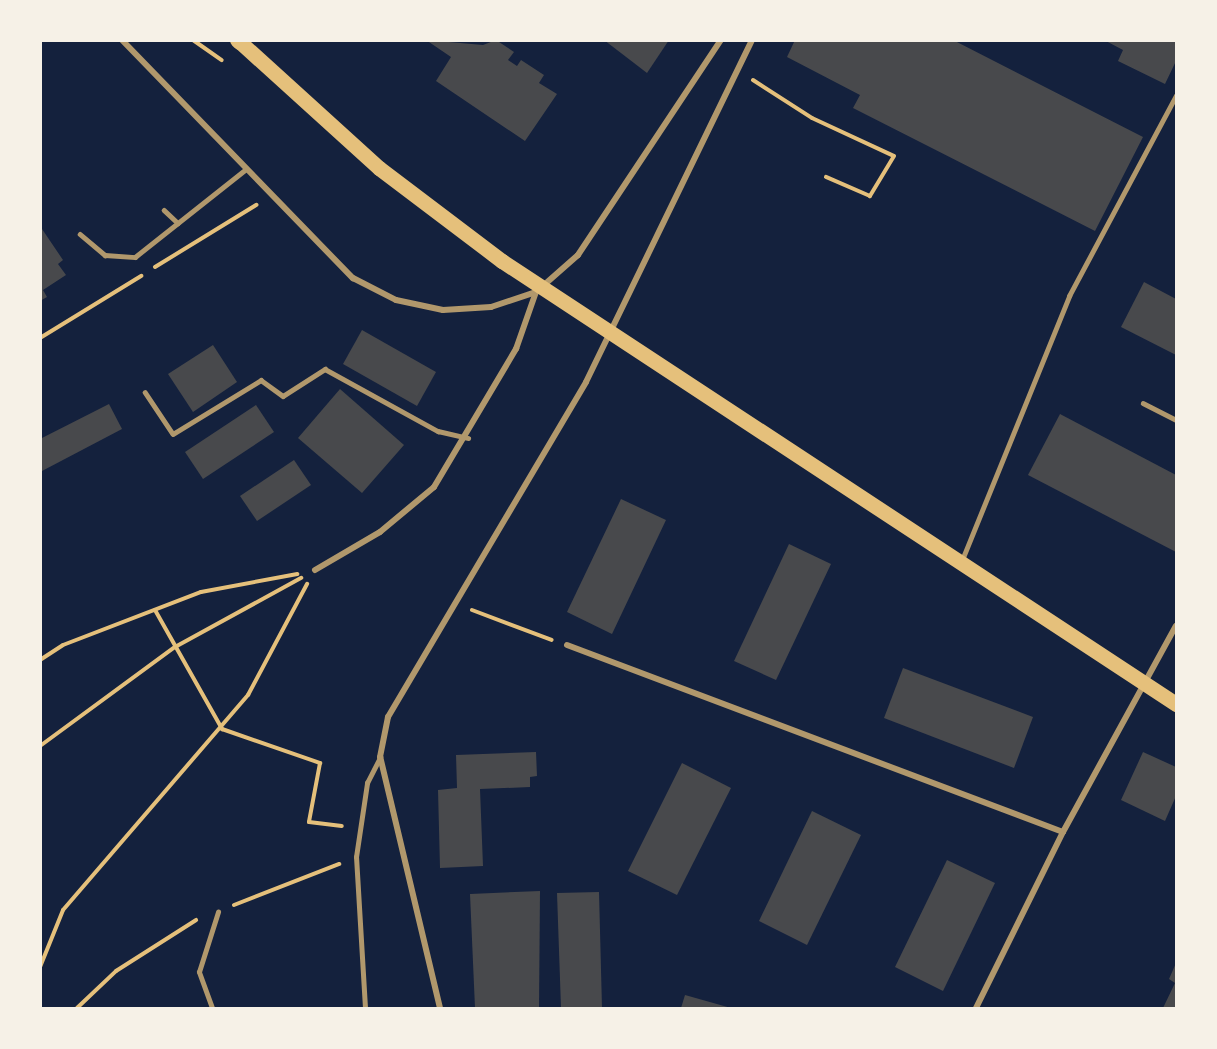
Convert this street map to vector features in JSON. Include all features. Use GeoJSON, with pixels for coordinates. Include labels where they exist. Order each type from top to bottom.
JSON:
{"type":"FeatureCollection","features":[{"type":"Feature","properties":{"kind":"main road"},"geometry":{"type":"LineString","coordinates":[[239,41],[424,204],[641,356],[958,565],[1176,704]]}},
{"type":"Feature","properties":{"kind":"street"},"geometry":{"type":"LineString","coordinates":[[122,40],[353,278],[396,300],[443,310],[481,308],[536,292],[578,255],[721,40]]}},
{"type":"Feature","properties":{"kind":"street"},"geometry":{"type":"LineString","coordinates":[[440,1008],[380,757],[388,717],[586,382],[740,70],[752,40]]}},
{"type":"Feature","properties":{"kind":"street"},"geometry":{"type":"LineString","coordinates":[[315,570],[380,532],[434,487],[468,438],[516,349],[536,292]]}},
{"type":"Feature","properties":{"kind":"street"},"geometry":{"type":"LineString","coordinates":[[976,1008],[1063,832],[1142,684],[1176,626]]}},
{"type":"Feature","properties":{"kind":"street"},"geometry":{"type":"LineString","coordinates":[[567,645],[1063,832]]}},
{"type":"Feature","properties":{"kind":"lane"},"geometry":{"type":"LineString","coordinates":[[958,565],[1069,296],[1176,96]]}},
{"type":"Feature","properties":{"kind":"lane"},"geometry":{"type":"LineString","coordinates":[[80,234],[105,255],[135,257],[246,169]]}},
{"type":"Feature","properties":{"kind":"lane"},"geometry":{"type":"LineString","coordinates":[[164,210],[178,223]]}},
{"type":"Feature","properties":{"kind":"lane"},"geometry":{"type":"LineString","coordinates":[[145,392],[173,434],[261,380],[283,396],[325,369],[438,431],[468,438]]}},
{"type":"Feature","properties":{"kind":"lane"},"geometry":{"type":"LineString","coordinates":[[1143,403],[1176,420]]}},
{"type":"Feature","properties":{"kind":"lane"},"geometry":{"type":"LineString","coordinates":[[365,1008],[356,857],[367,783],[380,757]]}},
{"type":"Feature","properties":{"kind":"lane"},"geometry":{"type":"LineString","coordinates":[[212,1008],[199,972],[218,912]]}},
{"type":"Feature","properties":{"kind":"path"},"geometry":{"type":"LineString","coordinates":[[193,40],[224,62]]}},
{"type":"Feature","properties":{"kind":"path"},"geometry":{"type":"LineString","coordinates":[[740,70],[773,97],[894,156],[870,196],[826,177]]}},
{"type":"Feature","properties":{"kind":"path"},"geometry":{"type":"LineString","coordinates":[[40,660],[201,592],[315,570]]}},
{"type":"Feature","properties":{"kind":"path"},"geometry":{"type":"LineString","coordinates":[[40,746],[175,647],[315,570]]}},
{"type":"Feature","properties":{"kind":"path"},"geometry":{"type":"LineString","coordinates":[[40,967],[63,910],[131,826],[222,729],[248,696],[315,570]]}},
{"type":"Feature","properties":{"kind":"path"},"geometry":{"type":"LineString","coordinates":[[456,604],[567,645]]}},
{"type":"Feature","properties":{"kind":"path"},"geometry":{"type":"LineString","coordinates":[[155,610],[222,729],[320,763],[309,822],[341,822],[356,857]]}},
{"type":"Feature","properties":{"kind":"building"},"geometry":{"type":"Polygon","coordinates":[[[426,40],[483,45],[496,40],[514,52],[508,60],[517,66],[521,60],[544,75],[539,83],[557,94],[525,141],[436,81],[451,57],[426,40]]]}},
{"type":"Feature","properties":{"kind":"building"},"geometry":{"type":"Polygon","coordinates":[[[604,40],[669,40],[647,73],[604,40]]]}},
{"type":"Feature","properties":{"kind":"building"},"geometry":{"type":"Polygon","coordinates":[[[795,40],[953,40],[1143,137],[1095,231],[853,108],[860,95],[787,57],[795,40]]]}},
{"type":"Feature","properties":{"kind":"building"},"geometry":{"type":"Polygon","coordinates":[[[1104,40],[1176,40],[1176,61],[1165,84],[1118,61],[1123,50],[1104,40]]]}},
{"type":"Feature","properties":{"kind":"building"},"geometry":{"type":"Polygon","coordinates":[[[40,226],[63,260],[58,264],[66,275],[43,290],[47,297],[40,301],[40,226]]]}},
{"type":"Feature","properties":{"kind":"building"},"geometry":{"type":"Polygon","coordinates":[[[1144,282],[1176,299],[1176,355],[1121,327],[1144,282]]]}},
{"type":"Feature","properties":{"kind":"building"},"geometry":{"type":"Polygon","coordinates":[[[362,330],[436,372],[417,406],[343,364],[362,330]]]}},
{"type":"Feature","properties":{"kind":"building"},"geometry":{"type":"Polygon","coordinates":[[[213,345],[237,382],[193,412],[168,374],[213,345]]]}},
{"type":"Feature","properties":{"kind":"building"},"geometry":{"type":"Polygon","coordinates":[[[340,389],[404,445],[362,493],[298,438],[340,389]]]}},
{"type":"Feature","properties":{"kind":"building"},"geometry":{"type":"Polygon","coordinates":[[[109,404],[122,429],[42,471],[40,439],[109,404]]]}},
{"type":"Feature","properties":{"kind":"building"},"geometry":{"type":"Polygon","coordinates":[[[256,405],[274,432],[203,479],[185,452],[256,405]]]}},
{"type":"Feature","properties":{"kind":"building"},"geometry":{"type":"Polygon","coordinates":[[[1060,414],[1176,475],[1176,552],[1028,475],[1060,414]]]}},
{"type":"Feature","properties":{"kind":"building"},"geometry":{"type":"Polygon","coordinates":[[[294,460],[311,485],[257,521],[240,496],[294,460]]]}},
{"type":"Feature","properties":{"kind":"building"},"geometry":{"type":"Polygon","coordinates":[[[621,499],[666,520],[612,634],[567,612],[621,499]]]}},
{"type":"Feature","properties":{"kind":"building"},"geometry":{"type":"Polygon","coordinates":[[[789,544],[831,564],[776,680],[734,661],[789,544]]]}},
{"type":"Feature","properties":{"kind":"building"},"geometry":{"type":"Polygon","coordinates":[[[903,668],[1033,717],[1014,768],[884,718],[903,668]]]}},
{"type":"Feature","properties":{"kind":"building"},"geometry":{"type":"Polygon","coordinates":[[[536,752],[537,776],[530,777],[530,787],[480,789],[483,866],[440,868],[438,790],[457,788],[456,755],[536,752]]]}},
{"type":"Feature","properties":{"kind":"building"},"geometry":{"type":"Polygon","coordinates":[[[1143,752],[1176,767],[1176,796],[1165,821],[1121,800],[1143,752]]]}},
{"type":"Feature","properties":{"kind":"building"},"geometry":{"type":"Polygon","coordinates":[[[682,763],[731,788],[677,895],[628,871],[682,763]]]}},
{"type":"Feature","properties":{"kind":"building"},"geometry":{"type":"Polygon","coordinates":[[[812,811],[861,835],[807,945],[759,921],[812,811]]]}},
{"type":"Feature","properties":{"kind":"building"},"geometry":{"type":"Polygon","coordinates":[[[947,860],[995,883],[943,991],[895,967],[947,860]]]}},
{"type":"Feature","properties":{"kind":"building"},"geometry":{"type":"Polygon","coordinates":[[[540,891],[539,1008],[475,1008],[470,894],[540,891]]]}},
{"type":"Feature","properties":{"kind":"building"},"geometry":{"type":"Polygon","coordinates":[[[599,892],[602,1008],[561,1008],[557,893],[599,892]]]}},
{"type":"Feature","properties":{"kind":"building"},"geometry":{"type":"Polygon","coordinates":[[[1176,963],[1176,1008],[1163,1008],[1175,983],[1169,979],[1176,963]]]}},
{"type":"Feature","properties":{"kind":"building"},"geometry":{"type":"Polygon","coordinates":[[[685,995],[731,1008],[681,1008],[685,995]]]}}]}
